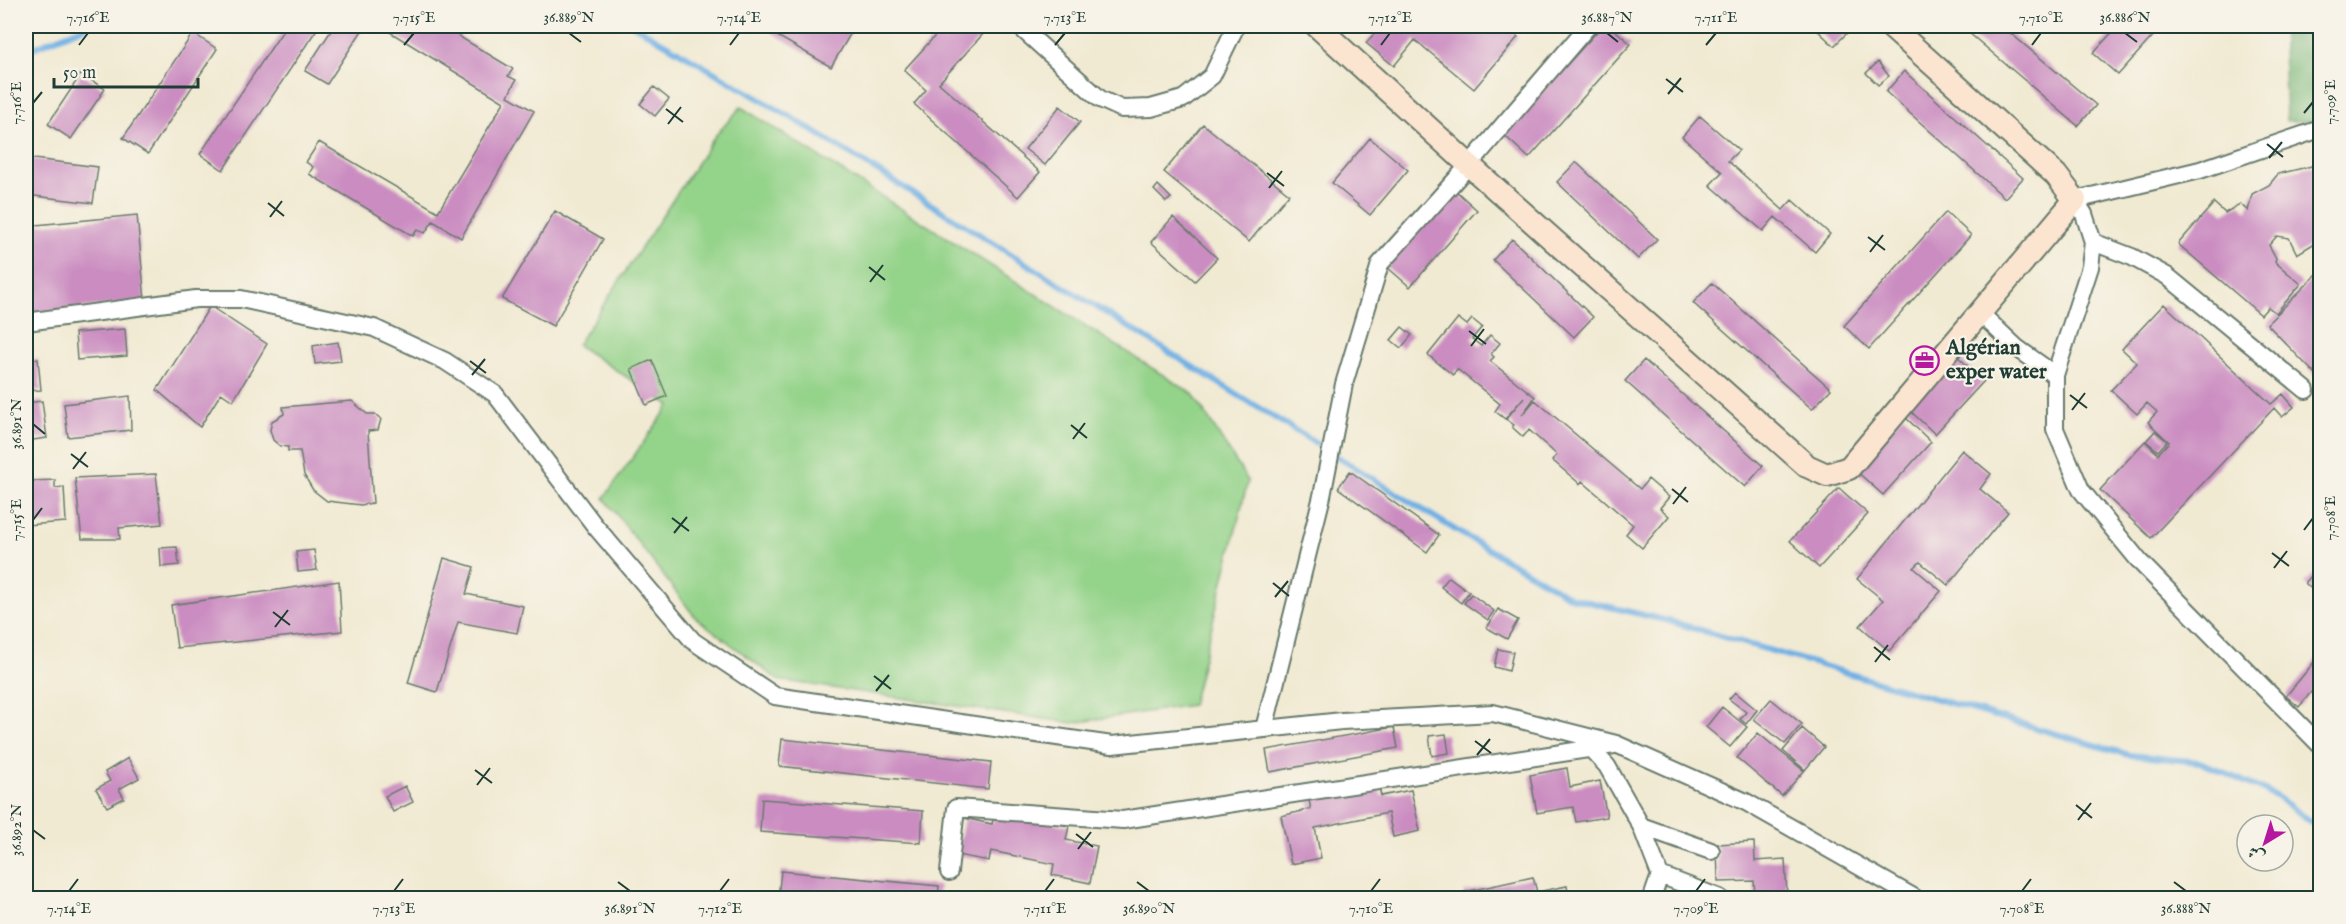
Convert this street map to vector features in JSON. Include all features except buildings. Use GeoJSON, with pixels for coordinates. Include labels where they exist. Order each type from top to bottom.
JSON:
{"type":"FeatureCollection","features":[{"type":"Feature","properties":{"kind":"street"},"geometry":{"type":"LineString","coordinates":[[1019,26],[1100,99],[1122,109],[1151,108],[1183,99],[1212,76],[1236,26]]}},
{"type":"Feature","properties":{"kind":"street"},"geometry":{"type":"LineString","coordinates":[[1317,26],[1469,165],[1807,466],[1827,475],[1849,468],[2075,200],[2200,170],[2320,129]]}},
{"type":"Feature","properties":{"kind":"street"},"geometry":{"type":"LineString","coordinates":[[1264,729],[1322,496],[1344,384],[1380,264],[1469,165],[1588,26]]}},
{"type":"Feature","properties":{"kind":"street"},"geometry":{"type":"LineString","coordinates":[[1890,26],[2056,175],[2084,214],[2093,242],[2090,267],[2055,375],[2055,429],[2081,490],[2140,562],[2320,745]]}},
{"type":"Feature","properties":{"kind":"street"},"geometry":{"type":"LineString","coordinates":[[2093,242],[2132,257],[2167,276],[2306,390]]}},
{"type":"Feature","properties":{"kind":"street"},"geometry":{"type":"LineString","coordinates":[[26,322],[196,299],[241,299],[374,328],[445,361],[495,394],[596,526],[693,641],[775,696],[1112,745],[1342,721],[1493,713],[1616,744],[1746,802],[1916,898]]}},
{"type":"Feature","properties":{"kind":"street"},"geometry":{"type":"LineString","coordinates":[[1979,312],[2017,348],[2055,375]]}},
{"type":"Feature","properties":{"kind":"street"},"geometry":{"type":"LineString","coordinates":[[949,872],[956,808],[1123,820],[1592,750],[1616,744]]}},
{"type":"Feature","properties":{"kind":"street"},"geometry":{"type":"LineString","coordinates":[[1592,750],[1607,766],[1641,826],[1660,874],[1652,898]]}},
{"type":"Feature","properties":{"kind":"street"},"geometry":{"type":"LineString","coordinates":[[1641,826],[1711,851]]}},
{"type":"Feature","properties":{"kind":"street"},"geometry":{"type":"LineString","coordinates":[[1660,874],[1720,898]]}},
{"type":"Feature","properties":{"kind":"green space"},"geometry":{"type":"Polygon","coordinates":[[[2282,26],[2320,26],[2320,121],[2286,121],[2282,26]]]}},
{"type":"Feature","properties":{"kind":"green space"},"geometry":{"type":"Polygon","coordinates":[[[741,107],[1193,394],[1248,481],[1192,705],[1073,723],[778,680],[695,617],[604,498],[670,405],[577,345],[715,136],[741,107]]]}},
{"type":"Feature","properties":{"kind":"waterway"},"geometry":{"type":"LineString","coordinates":[[26,51],[87,26]]}},
{"type":"Feature","properties":{"kind":"waterway"},"geometry":{"type":"LineString","coordinates":[[635,26],[792,118],[1457,531],[1572,598],[1669,621],[2129,755],[2200,762],[2274,795],[2320,828]]}},
{"type":"Feature","properties":{"kind":"place","name":"Algérian exper water"},"geometry":{"type":"Point","coordinates":[1925,360]}}]}
